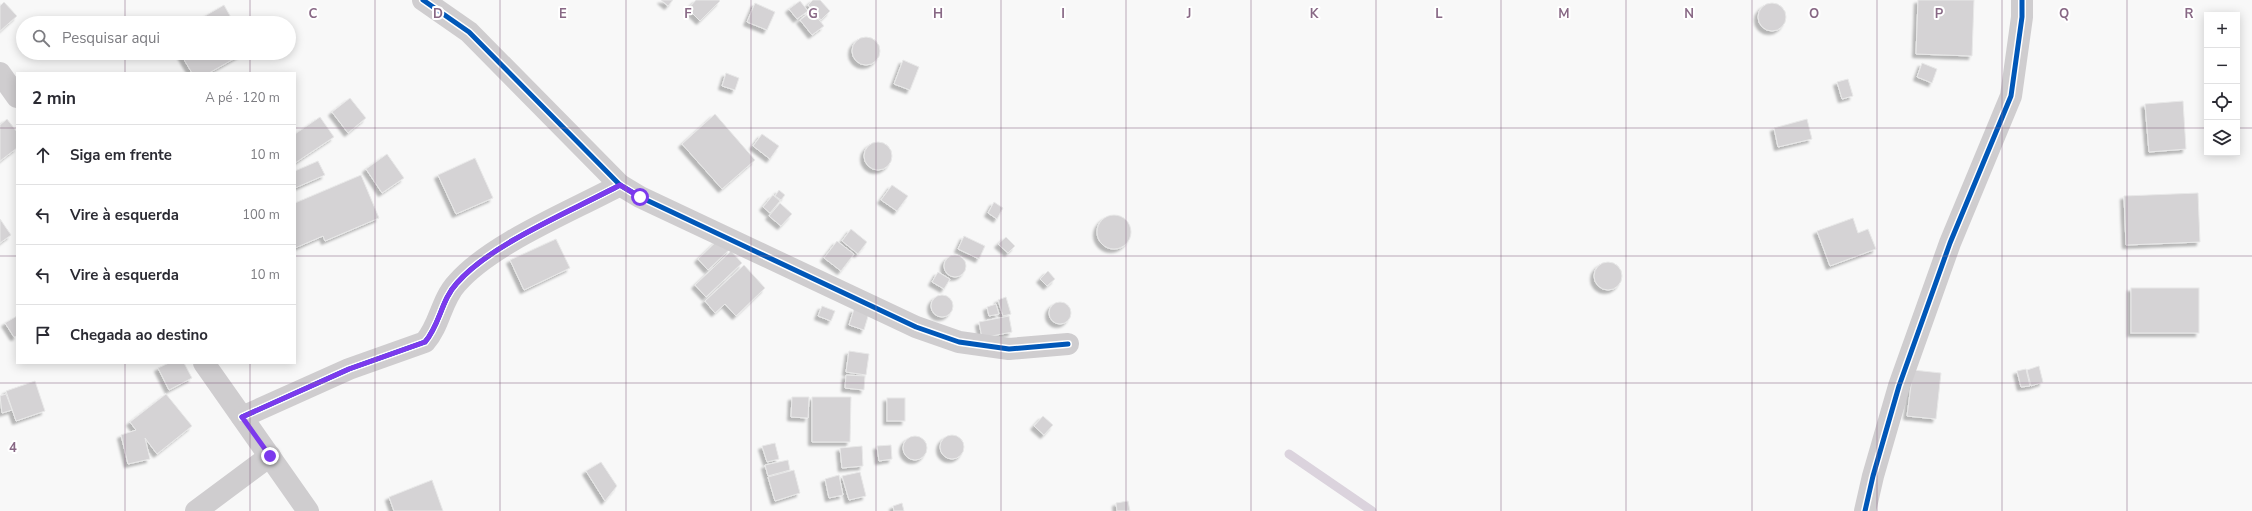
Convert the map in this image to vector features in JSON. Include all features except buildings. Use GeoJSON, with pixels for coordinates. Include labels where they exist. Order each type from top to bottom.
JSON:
{"type":"FeatureCollection","features":[{"type":"Feature","properties":{"kind":"street"},"geometry":{"type":"LineString","coordinates":[[423,0],[469,32],[620,185],[640,197],[916,327],[959,342],[1009,349],[1068,344]]}},
{"type":"Feature","properties":{"kind":"street"},"geometry":{"type":"LineString","coordinates":[[1865,511],[1873,476],[1904,372],[1950,243],[2010,96],[2022,17],[2022,0]]}},
{"type":"Feature","properties":{"kind":"street"},"geometry":{"type":"LineString","coordinates":[[0,73],[16,96]]}},
{"type":"Feature","properties":{"kind":"street"},"geometry":{"type":"LineString","coordinates":[[242,417],[349,369],[425,342],[431,335],[447,295],[458,282],[482,261],[508,244],[620,185]]}},
{"type":"Feature","properties":{"kind":"street"},"geometry":{"type":"LineString","coordinates":[[205,364],[308,511]]}},
{"type":"Feature","properties":{"kind":"street"},"geometry":{"type":"LineString","coordinates":[[196,511],[270,456]]}},
{"type":"Feature","properties":{"kind":"waterway"},"geometry":{"type":"LineString","coordinates":[[1289,454],[1372,511]]}},
{"type":"Feature","properties":{"kind":"cycle path"},"geometry":{"type":"LineString","coordinates":[[423,0],[469,32],[620,185],[640,197],[916,327],[959,342],[1009,349],[1068,344]]}},
{"type":"Feature","properties":{"kind":"cycle path"},"geometry":{"type":"LineString","coordinates":[[1865,511],[1873,476],[1899,386],[1950,243],[2011,96],[2022,17],[2022,0]]}},
{"type":"Feature","properties":{"kind":"cycle path"},"geometry":{"type":"LineString","coordinates":[[242,417],[349,369],[425,342],[434,328],[447,297],[457,283],[472,268],[490,254],[511,241],[620,185]]}},
{"type":"Feature","properties":{"kind":"route"},"geometry":{"type":"LineString","coordinates":[[270,456],[242,417],[349,369],[425,342],[431,335],[447,295],[458,282],[482,261],[508,244],[620,185],[640,197]]}}]}
